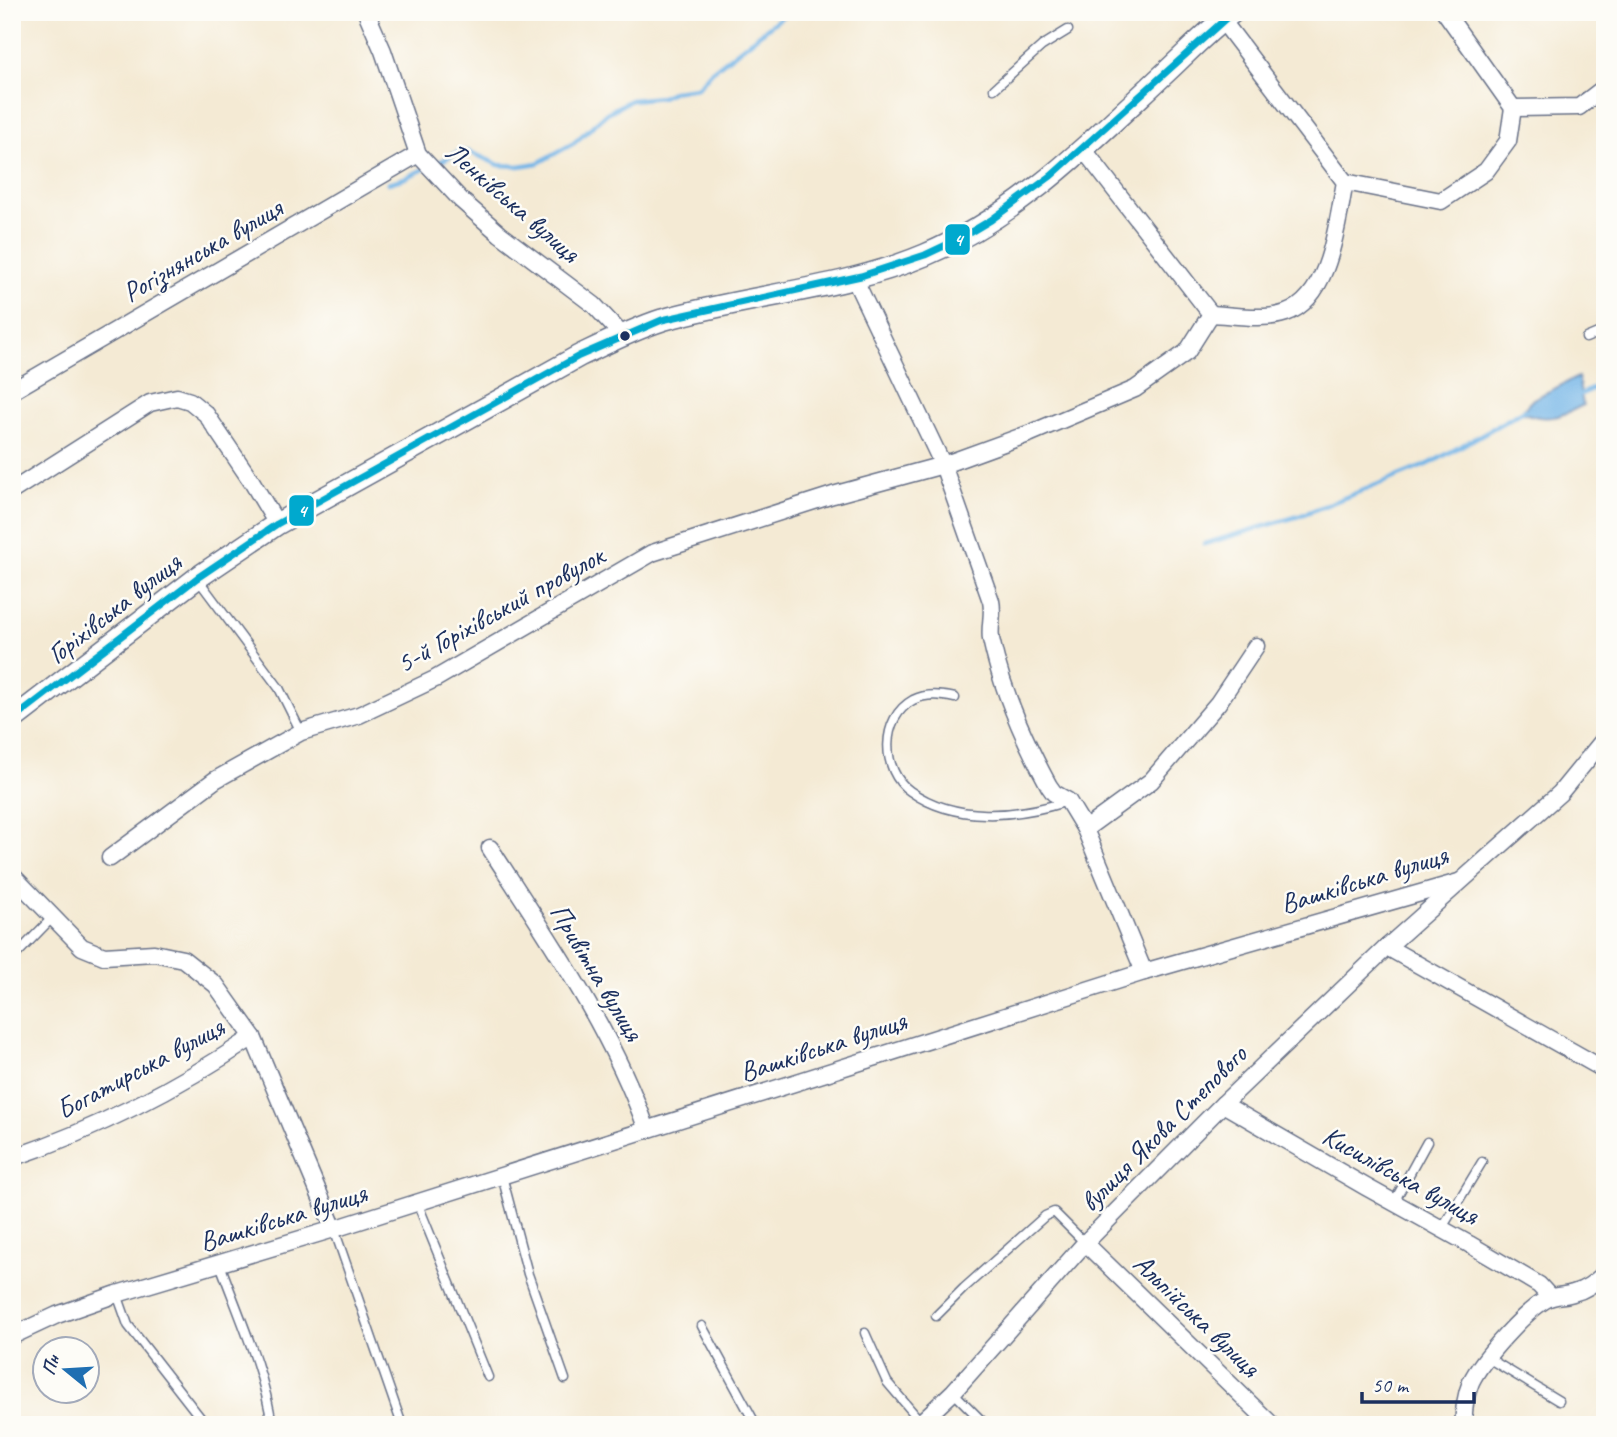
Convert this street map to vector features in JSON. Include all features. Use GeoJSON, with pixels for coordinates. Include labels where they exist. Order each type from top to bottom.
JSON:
{"type":"FeatureCollection","features":[{"type":"Feature","properties":{"kind":"street","name":"Ленківська вулиця"},"geometry":{"type":"LineString","coordinates":[[366,12],[383,51],[418,154],[461,200],[500,234],[594,305],[622,335]]}},
{"type":"Feature","properties":{"kind":"street"},"geometry":{"type":"LineString","coordinates":[[1227,16],[1345,181],[1441,201],[1486,172],[1508,141],[1513,107],[1445,12]]}},
{"type":"Feature","properties":{"kind":"street","name":"Горіхівська вулиця"},"geometry":{"type":"LineString","coordinates":[[12,720],[197,578],[277,524],[579,356],[622,335],[662,320],[854,278],[905,262],[948,244],[1010,209],[1084,150],[1227,16]]}},
{"type":"Feature","properties":{"kind":"street"},"geometry":{"type":"LineString","coordinates":[[1513,107],[1579,107],[1605,87]]}},
{"type":"Feature","properties":{"kind":"street"},"geometry":{"type":"LineString","coordinates":[[1084,150],[1211,314],[1255,316],[1285,313],[1306,300],[1316,289],[1325,271],[1345,181]]}},
{"type":"Feature","properties":{"kind":"street","name":"Рогізнянська вулиця"},"geometry":{"type":"LineString","coordinates":[[12,391],[418,154]]}},
{"type":"Feature","properties":{"kind":"street"},"geometry":{"type":"LineString","coordinates":[[854,278],[943,465],[991,601],[993,612],[990,635],[1012,709],[1049,786],[1054,793],[1068,801],[1084,829],[1144,972]]}},
{"type":"Feature","properties":{"kind":"street","name":"5-й Горіхівський провулок"},"geometry":{"type":"LineString","coordinates":[[110,858],[215,780],[301,732],[359,715],[435,679],[652,554],[833,495],[943,465],[1031,433],[1135,389],[1188,352],[1211,314]]}},
{"type":"Feature","properties":{"kind":"street"},"geometry":{"type":"LineString","coordinates":[[12,491],[150,403],[177,397],[190,401],[206,414],[277,524]]}},
{"type":"Feature","properties":{"kind":"street"},"geometry":{"type":"LineString","coordinates":[[1084,829],[1151,781],[1218,703],[1256,646]]}},
{"type":"Feature","properties":{"kind":"street","name":"Вашківська вулиця"},"geometry":{"type":"LineString","coordinates":[[12,1336],[57,1315],[117,1294],[334,1229],[1144,972],[1459,882],[1560,793],[1605,738]]}},
{"type":"Feature","properties":{"kind":"street","name":"Привітна вулиця"},"geometry":{"type":"LineString","coordinates":[[490,848],[554,946],[618,1057],[647,1129]]}},
{"type":"Feature","properties":{"kind":"street"},"geometry":{"type":"LineString","coordinates":[[12,875],[82,947],[104,956],[154,953],[183,959],[216,985],[253,1037],[334,1229]]}},
{"type":"Feature","properties":{"kind":"street","name":"вулиця Якова Степового"},"geometry":{"type":"LineString","coordinates":[[920,1423],[953,1392],[1085,1243],[1223,1104],[1459,882]]}},
{"type":"Feature","properties":{"kind":"street"},"geometry":{"type":"LineString","coordinates":[[1387,947],[1605,1070]]}},
{"type":"Feature","properties":{"kind":"street","name":"Богатирська вулиця"},"geometry":{"type":"LineString","coordinates":[[12,1158],[82,1131],[147,1099],[207,1068],[253,1037]]}},
{"type":"Feature","properties":{"kind":"street","name":"Кисилівська вулиця"},"geometry":{"type":"LineString","coordinates":[[1223,1104],[1539,1285],[1550,1297]]}},
{"type":"Feature","properties":{"kind":"street","name":"Альпійська вулиця"},"geometry":{"type":"LineString","coordinates":[[1085,1243],[1272,1425]]}},
{"type":"Feature","properties":{"kind":"street"},"geometry":{"type":"LineString","coordinates":[[1463,1425],[1465,1403],[1472,1381],[1512,1329],[1550,1297],[1574,1293],[1595,1282],[1605,1273]]}},
{"type":"Feature","properties":{"kind":"lane"},"geometry":{"type":"LineString","coordinates":[[994,89],[1042,47],[1068,30]]}},
{"type":"Feature","properties":{"kind":"lane"},"geometry":{"type":"LineString","coordinates":[[1587,338],[1605,330]]}},
{"type":"Feature","properties":{"kind":"lane"},"geometry":{"type":"LineString","coordinates":[[197,578],[279,688],[301,732]]}},
{"type":"Feature","properties":{"kind":"lane"},"geometry":{"type":"LineString","coordinates":[[955,698],[934,695],[912,701],[895,721],[887,746],[889,758],[895,774],[909,791],[966,813],[1004,814],[1068,801]]}},
{"type":"Feature","properties":{"kind":"lane"},"geometry":{"type":"LineString","coordinates":[[12,959],[53,918]]}},
{"type":"Feature","properties":{"kind":"lane"},"geometry":{"type":"LineString","coordinates":[[1394,1202],[1427,1142]]}},
{"type":"Feature","properties":{"kind":"lane"},"geometry":{"type":"LineString","coordinates":[[1442,1228],[1482,1161]]}},
{"type":"Feature","properties":{"kind":"lane"},"geometry":{"type":"LineString","coordinates":[[502,1175],[528,1274],[565,1379]]}},
{"type":"Feature","properties":{"kind":"lane"},"geometry":{"type":"LineString","coordinates":[[417,1202],[488,1377]]}},
{"type":"Feature","properties":{"kind":"lane"},"geometry":{"type":"LineString","coordinates":[[936,1316],[1045,1216],[1054,1212],[1085,1243]]}},
{"type":"Feature","properties":{"kind":"lane"},"geometry":{"type":"LineString","coordinates":[[334,1229],[402,1425]]}},
{"type":"Feature","properties":{"kind":"lane"},"geometry":{"type":"LineString","coordinates":[[219,1264],[243,1324],[269,1405],[272,1425]]}},
{"type":"Feature","properties":{"kind":"lane"},"geometry":{"type":"LineString","coordinates":[[117,1294],[128,1325],[206,1425]]}},
{"type":"Feature","properties":{"kind":"lane"},"geometry":{"type":"LineString","coordinates":[[702,1326],[756,1425]]}},
{"type":"Feature","properties":{"kind":"lane"},"geometry":{"type":"LineString","coordinates":[[866,1333],[887,1382],[920,1423]]}},
{"type":"Feature","properties":{"kind":"lane"},"geometry":{"type":"LineString","coordinates":[[1489,1358],[1559,1401]]}},
{"type":"Feature","properties":{"kind":"lane"},"geometry":{"type":"LineString","coordinates":[[953,1392],[986,1425]]}},
{"type":"Feature","properties":{"kind":"water"},"geometry":{"type":"Polygon","coordinates":[[[1578,377],[1583,405],[1567,413],[1546,418],[1521,412],[1533,399],[1578,377]]]}},
{"type":"Feature","properties":{"kind":"waterway"},"geometry":{"type":"LineString","coordinates":[[434,165],[460,151],[470,152],[499,165],[538,163],[574,143],[607,113],[631,100],[661,97],[674,91],[697,88],[712,71],[788,12]]}},
{"type":"Feature","properties":{"kind":"waterway"},"geometry":{"type":"LineString","coordinates":[[388,183],[426,168]]}},
{"type":"Feature","properties":{"kind":"waterway"},"geometry":{"type":"LineString","coordinates":[[1577,396],[1605,383]]}},
{"type":"Feature","properties":{"kind":"waterway"},"geometry":{"type":"LineString","coordinates":[[1204,544],[1299,516],[1431,463],[1525,410]]}},
{"type":"Feature","properties":{"kind":"transit line","name":"4"},"geometry":{"type":"LineString","coordinates":[[12,720],[197,578],[277,524],[579,356],[662,320],[861,276],[925,255],[959,239],[991,220],[1051,176],[1233,12]]}}]}
